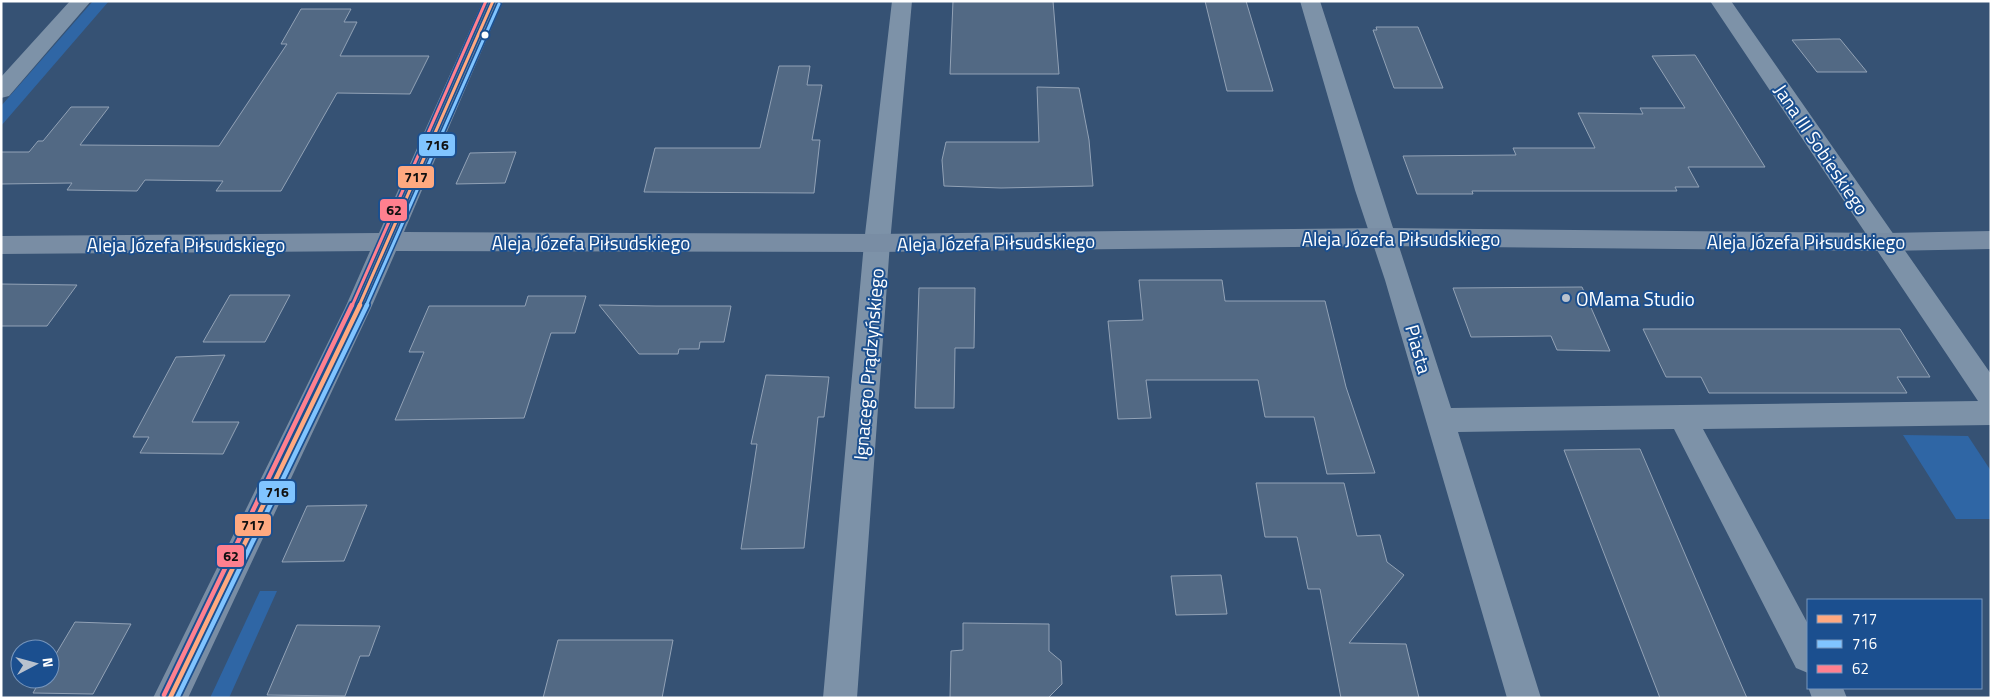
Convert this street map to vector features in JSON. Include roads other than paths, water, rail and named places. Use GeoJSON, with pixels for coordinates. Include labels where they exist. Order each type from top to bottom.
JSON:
{"type":"FeatureCollection","features":[{"type":"Feature","properties":{"kind":"street"},"geometry":{"type":"LineString","coordinates":[[1,91],[81,1]]}},
{"type":"Feature","properties":{"kind":"street"},"geometry":{"type":"LineString","coordinates":[[170,698],[358,308],[493,1]]}},
{"type":"Feature","properties":{"kind":"street","name":"Ignacego Prądzyńskiego"},"geometry":{"type":"LineString","coordinates":[[840,698],[877,243],[902,1]]}},
{"type":"Feature","properties":{"kind":"street","name":"Piasta"},"geometry":{"type":"LineString","coordinates":[[1310,1],[1367,190],[1385,237],[1524,698]]}},
{"type":"Feature","properties":{"kind":"street","name":"Jana III Sobieskiego"},"geometry":{"type":"LineString","coordinates":[[1720,1],[1991,397]]}},
{"type":"Feature","properties":{"kind":"street","name":"Aleja Józefa Piłsudskiego"},"geometry":{"type":"LineString","coordinates":[[1,244],[386,242],[877,243],[1385,237],[1886,242],[1991,240]]}},
{"type":"Feature","properties":{"kind":"street"},"geometry":{"type":"LineString","coordinates":[[1440,420],[1786,414],[1991,413]]}},
{"type":"Feature","properties":{"kind":"street"},"geometry":{"type":"LineString","coordinates":[[1682,417],[1807,655]]}},
{"type":"Feature","properties":{"kind":"place","name":"OMama Studio"},"geometry":{"type":"Point","coordinates":[1566,298]}}]}
